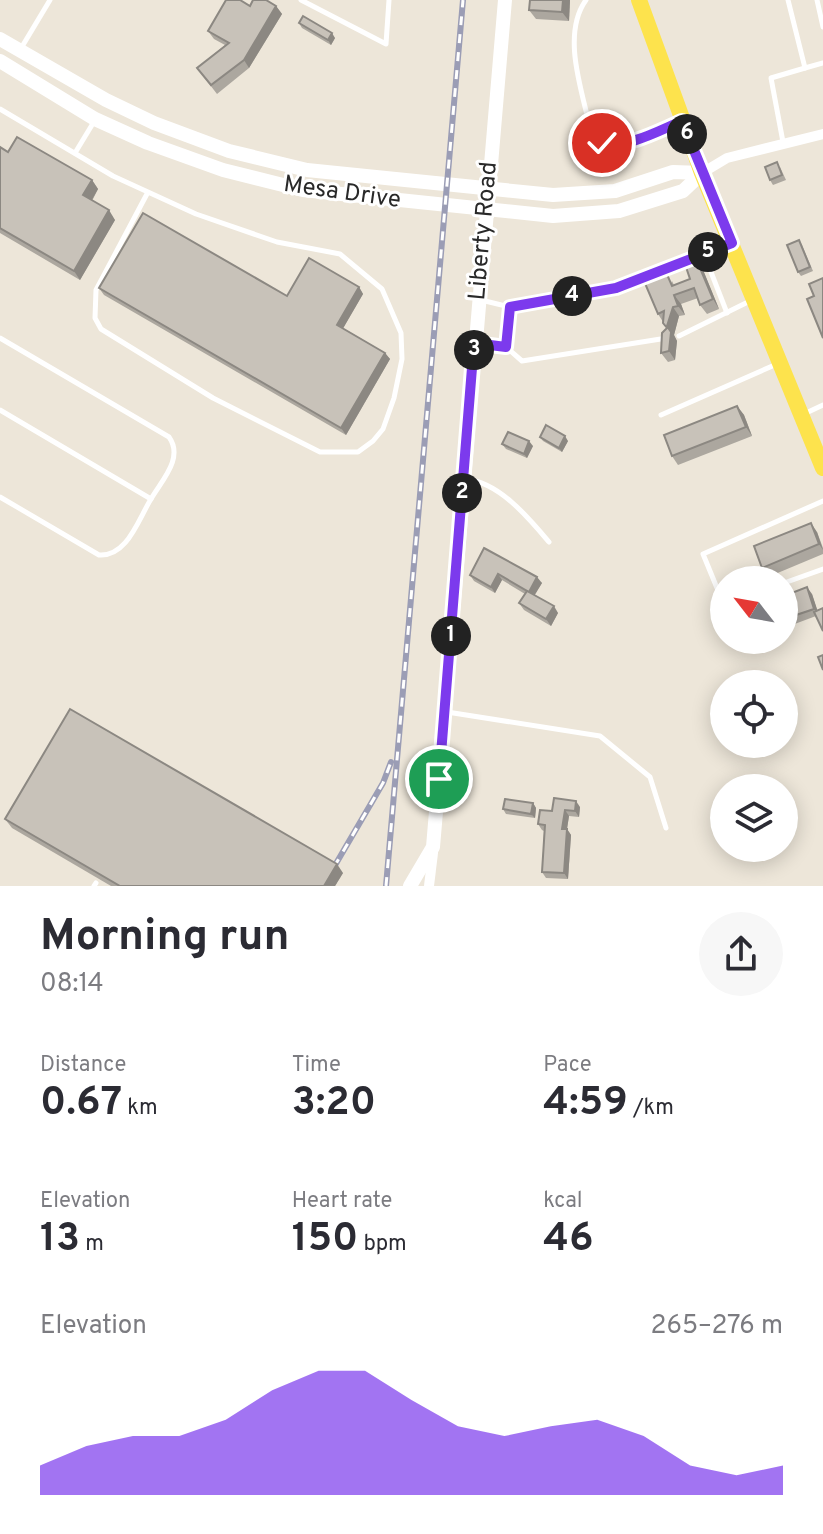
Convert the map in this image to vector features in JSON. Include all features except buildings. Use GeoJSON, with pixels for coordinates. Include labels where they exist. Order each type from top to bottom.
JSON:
{"type":"FeatureCollection","features":[{"type":"Feature","properties":{"kind":"main road","name":"Liberty Road"},"geometry":{"type":"LineString","coordinates":[[410,886],[433,847],[483,229],[505,0]]}},
{"type":"Feature","properties":{"kind":"main road"},"geometry":{"type":"LineString","coordinates":[[639,0],[702,173],[823,468]]}},
{"type":"Feature","properties":{"kind":"main road","name":"Mesa Drive"},"geometry":{"type":"LineString","coordinates":[[0,39],[106,100],[154,123],[229,151],[307,170],[553,195],[615,191],[673,172],[702,173]]}},
{"type":"Feature","properties":{"kind":"main road"},"geometry":{"type":"LineString","coordinates":[[6,64],[20,51]]}},
{"type":"Feature","properties":{"kind":"main road","name":"Mesa Drive"},"geometry":{"type":"LineString","coordinates":[[6,64],[95,119],[148,143],[223,170],[303,190],[553,216],[619,211],[683,191],[702,173]]}},
{"type":"Feature","properties":{"kind":"main road"},"geometry":{"type":"LineString","coordinates":[[95,119],[106,100]]}},
{"type":"Feature","properties":{"kind":"street","name":"Mesa Drive"},"geometry":{"type":"LineString","coordinates":[[702,173],[727,158],[823,134]]}},
{"type":"Feature","properties":{"kind":"street"},"geometry":{"type":"LineString","coordinates":[[429,886],[433,847]]}},
{"type":"Feature","properties":{"kind":"lane"},"geometry":{"type":"LineString","coordinates":[[20,51],[50,0]]}},
{"type":"Feature","properties":{"kind":"lane"},"geometry":{"type":"LineString","coordinates":[[301,0],[386,44],[389,0]]}},
{"type":"Feature","properties":{"kind":"lane"},"geometry":{"type":"LineString","coordinates":[[586,0],[576,15],[574,51],[592,136],[614,145],[682,121]]}},
{"type":"Feature","properties":{"kind":"lane"},"geometry":{"type":"LineString","coordinates":[[788,0],[805,68]]}},
{"type":"Feature","properties":{"kind":"lane"},"geometry":{"type":"LineString","coordinates":[[817,0],[823,27]]}},
{"type":"Feature","properties":{"kind":"lane"},"geometry":{"type":"LineString","coordinates":[[783,142],[771,78],[823,63]]}},
{"type":"Feature","properties":{"kind":"lane"},"geometry":{"type":"LineString","coordinates":[[0,109],[75,153],[196,214],[277,242],[340,254],[382,289],[401,333],[402,359],[394,398],[383,429],[373,441],[358,452],[320,452],[213,398],[101,329],[95,318],[96,290],[148,192]]}},
{"type":"Feature","properties":{"kind":"lane"},"geometry":{"type":"LineString","coordinates":[[75,153],[95,119]]}},
{"type":"Feature","properties":{"kind":"lane"},"geometry":{"type":"LineString","coordinates":[[478,300],[510,307],[616,288],[732,243]]}},
{"type":"Feature","properties":{"kind":"lane"},"geometry":{"type":"LineString","coordinates":[[704,254],[727,313]]}},
{"type":"Feature","properties":{"kind":"lane"},"geometry":{"type":"LineString","coordinates":[[679,336],[755,299]]}},
{"type":"Feature","properties":{"kind":"lane"},"geometry":{"type":"LineString","coordinates":[[506,347],[510,307]]}},
{"type":"Feature","properties":{"kind":"lane"},"geometry":{"type":"LineString","coordinates":[[474,343],[506,347],[522,361],[668,337]]}},
{"type":"Feature","properties":{"kind":"lane"},"geometry":{"type":"LineString","coordinates":[[0,338],[169,437],[175,446],[175,459],[120,551],[109,556],[99,555],[0,497]]}},
{"type":"Feature","properties":{"kind":"lane"},"geometry":{"type":"LineString","coordinates":[[661,415],[780,363]]}},
{"type":"Feature","properties":{"kind":"lane"},"geometry":{"type":"LineString","coordinates":[[801,415],[823,405]]}},
{"type":"Feature","properties":{"kind":"lane"},"geometry":{"type":"LineString","coordinates":[[0,410],[151,499]]}},
{"type":"Feature","properties":{"kind":"lane"},"geometry":{"type":"LineString","coordinates":[[464,479],[481,480],[497,491],[549,542]]}},
{"type":"Feature","properties":{"kind":"lane"},"geometry":{"type":"LineString","coordinates":[[710,571],[703,554],[823,501]]}},
{"type":"Feature","properties":{"kind":"lane"},"geometry":{"type":"LineString","coordinates":[[798,578],[823,569]]}},
{"type":"Feature","properties":{"kind":"lane"},"geometry":{"type":"LineString","coordinates":[[446,712],[600,736],[650,777],[666,828]]}},
{"type":"Feature","properties":{"kind":"railway"},"geometry":{"type":"LineString","coordinates":[[386,886],[463,0]]}},
{"type":"Feature","properties":{"kind":"railway"},"geometry":{"type":"LineString","coordinates":[[334,867],[383,783],[391,762]]}},
{"type":"Feature","properties":{"kind":"route"},"geometry":{"type":"LineString","coordinates":[[439,779],[474,343],[506,347],[510,307],[616,288],[732,243],[682,121],[633,141],[614,145],[602,143]]}}]}
